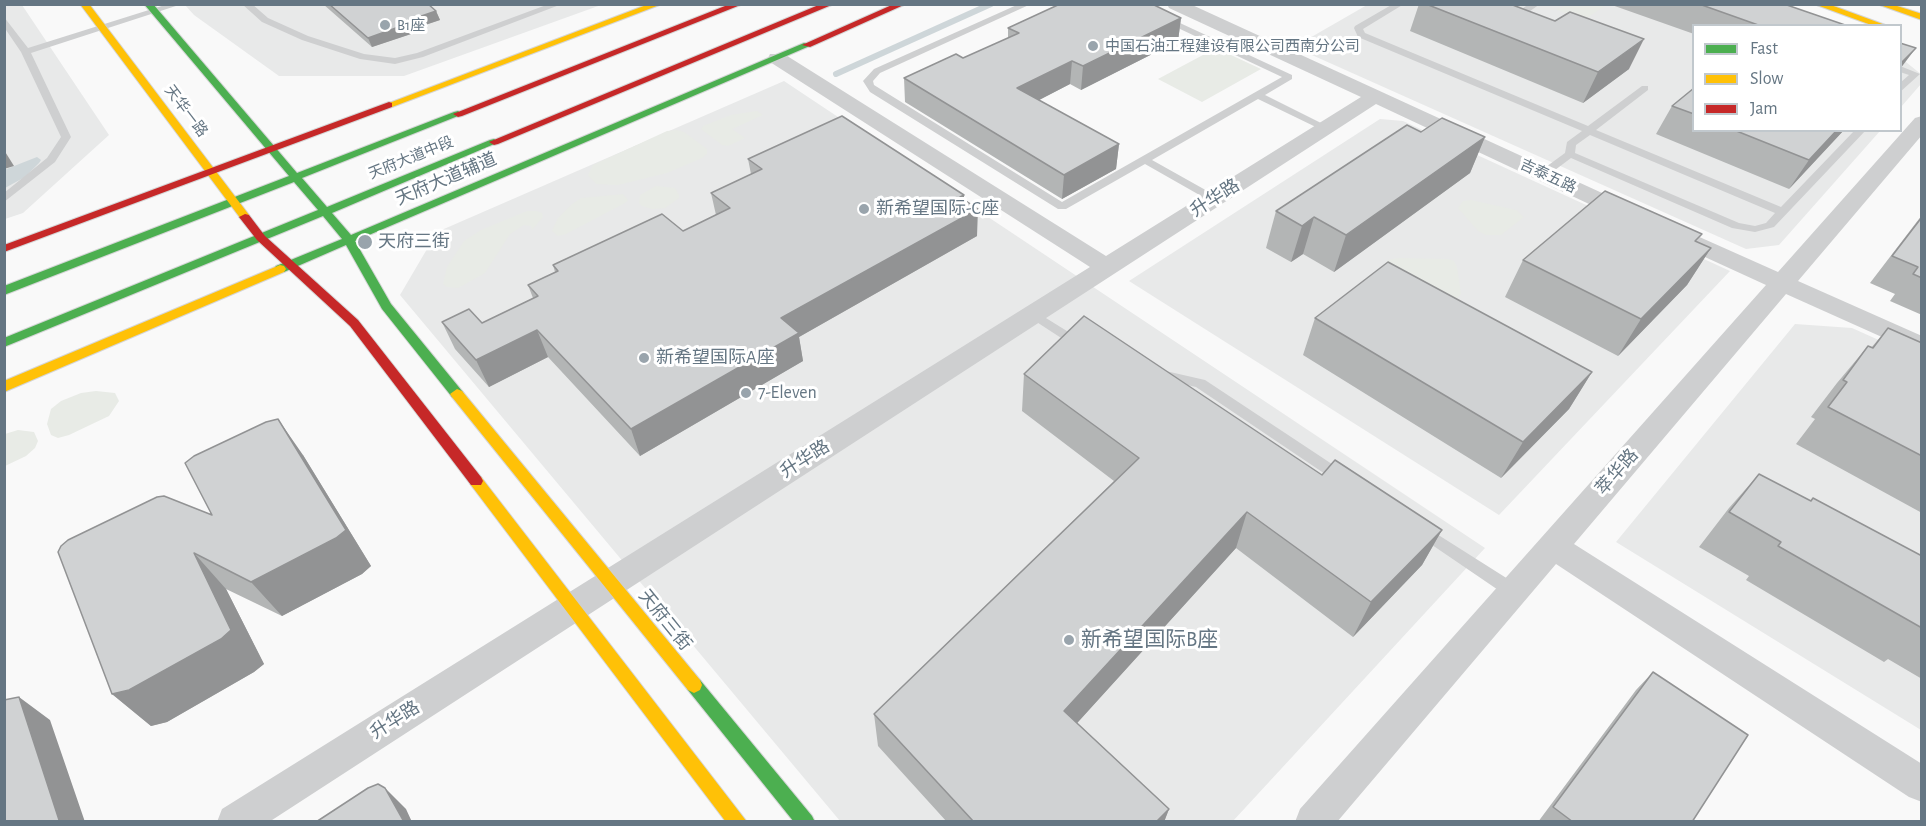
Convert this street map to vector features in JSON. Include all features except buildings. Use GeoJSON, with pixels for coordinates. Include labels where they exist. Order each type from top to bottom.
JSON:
{"type":"FeatureCollection","features":[{"type":"Feature","properties":{"kind":"street","name":"天华一路"},"geometry":{"type":"LineString","coordinates":[[84,4],[261,238]]}},
{"type":"Feature","properties":{"kind":"street"},"geometry":{"type":"LineString","coordinates":[[4,249],[658,4]]}},
{"type":"Feature","properties":{"kind":"street","name":"天府大道中段"},"geometry":{"type":"LineString","coordinates":[[4,291],[740,4]]}},
{"type":"Feature","properties":{"kind":"street","name":"天府大道中段"},"geometry":{"type":"LineString","coordinates":[[4,343],[830,4]]}},
{"type":"Feature","properties":{"kind":"street","name":"天府大道辅道"},"geometry":{"type":"LineString","coordinates":[[4,387],[902,4]]}},
{"type":"Feature","properties":{"kind":"street","name":"吉泰五路"},"geometry":{"type":"LineString","coordinates":[[1175,4],[1922,346]]}},
{"type":"Feature","properties":{"kind":"street"},"geometry":{"type":"LineString","coordinates":[[1818,4],[1878,24]]}},
{"type":"Feature","properties":{"kind":"street"},"geometry":{"type":"LineString","coordinates":[[1881,4],[1922,17]]}},
{"type":"Feature","properties":{"kind":"street","name":"天府三街"},"geometry":{"type":"LineString","coordinates":[[151,8],[349,240],[386,306],[806,822]]}},
{"type":"Feature","properties":{"kind":"street"},"geometry":{"type":"LineString","coordinates":[[777,57],[1107,267]]}},
{"type":"Feature","properties":{"kind":"street","name":"升华路"},"geometry":{"type":"LineString","coordinates":[[235,822],[1376,96]]}},
{"type":"Feature","properties":{"kind":"street","name":"萃华路"},"geometry":{"type":"LineString","coordinates":[[1313,822],[1922,122]]}},
{"type":"Feature","properties":{"kind":"street"},"geometry":{"type":"LineString","coordinates":[[261,238],[354,323],[738,822]]}},
{"type":"Feature","properties":{"kind":"street"},"geometry":{"type":"LineString","coordinates":[[1553,546],[1922,785]]}},
{"type":"Feature","properties":{"kind":"lane"},"geometry":{"type":"LineString","coordinates":[[26,52],[103,29],[151,8],[178,4]]}},
{"type":"Feature","properties":{"kind":"lane"},"geometry":{"type":"LineString","coordinates":[[246,4],[265,20],[305,38],[363,57],[395,61],[420,56],[558,4]]}},
{"type":"Feature","properties":{"kind":"lane"},"geometry":{"type":"LineString","coordinates":[[1027,4],[877,71],[868,81],[873,90],[1062,207],[1289,77],[1131,4]]}},
{"type":"Feature","properties":{"kind":"lane"},"geometry":{"type":"LineString","coordinates":[[1400,4],[1358,28],[1361,34],[1783,212]]}},
{"type":"Feature","properties":{"kind":"lane"},"geometry":{"type":"LineString","coordinates":[[1502,18],[1514,19],[1536,4]]}},
{"type":"Feature","properties":{"kind":"lane"},"geometry":{"type":"LineString","coordinates":[[4,20],[26,52],[66,137],[51,160],[4,199]]}},
{"type":"Feature","properties":{"kind":"lane"},"geometry":{"type":"LineString","coordinates":[[1902,70],[1915,74],[1902,87]]}},
{"type":"Feature","properties":{"kind":"lane"},"geometry":{"type":"LineString","coordinates":[[1543,174],[1570,154],[1571,144],[1645,88]]}},
{"type":"Feature","properties":{"kind":"lane"},"geometry":{"type":"LineString","coordinates":[[1258,95],[1326,128]]}},
{"type":"Feature","properties":{"kind":"lane"},"geometry":{"type":"LineString","coordinates":[[1570,154],[1736,226],[1755,229],[1770,225],[1859,132]]}},
{"type":"Feature","properties":{"kind":"lane"},"geometry":{"type":"LineString","coordinates":[[1145,160],[1214,199]]}},
{"type":"Feature","properties":{"kind":"lane"},"geometry":{"type":"LineString","coordinates":[[1033,314],[1089,351]]}},
{"type":"Feature","properties":{"kind":"lane"},"geometry":{"type":"LineString","coordinates":[[1142,370],[1200,383],[1357,487]]}},
{"type":"Feature","properties":{"kind":"lane"},"geometry":{"type":"LineString","coordinates":[[1406,520],[1513,591]]}},
{"type":"Feature","properties":{"kind":"shaded area"},"geometry":{"type":"Polygon","coordinates":[[[5,5],[22,5],[109,135],[23,213],[5,219],[5,5]]]}},
{"type":"Feature","properties":{"kind":"shaded area"},"geometry":{"type":"Polygon","coordinates":[[[185,5],[601,5],[404,76],[279,76],[194,15],[185,5]]]}},
{"type":"Feature","properties":{"kind":"shaded area"},"geometry":{"type":"Polygon","coordinates":[[[1367,5],[1766,5],[1701,24],[1692,24],[1692,132],[1879,132],[1779,245],[1746,249],[1294,47],[1367,5]]]}},
{"type":"Feature","properties":{"kind":"shaded area"},"geometry":{"type":"Polygon","coordinates":[[[1565,5],[1606,5],[1584,20],[1557,10],[1565,5]]]}},
{"type":"Feature","properties":{"kind":"shaded area"},"geometry":{"type":"Polygon","coordinates":[[[1216,48],[1261,69],[1202,102],[1158,79],[1216,48]]]}},
{"type":"Feature","properties":{"kind":"shaded area"},"geometry":{"type":"Polygon","coordinates":[[[1902,59],[1922,75],[1921,84],[1902,106],[1902,59]]]}},
{"type":"Feature","properties":{"kind":"shaded area"},"geometry":{"type":"Polygon","coordinates":[[[784,81],[1485,548],[1233,821],[840,821],[400,295],[437,232],[784,81]]]}},
{"type":"Feature","properties":{"kind":"shaded area"},"geometry":{"type":"Polygon","coordinates":[[[757,111],[763,115],[732,129],[745,138],[728,146],[722,145],[701,129],[703,126],[731,115],[757,111]]]}},
{"type":"Feature","properties":{"kind":"shaded area"},"geometry":{"type":"Polygon","coordinates":[[[1380,119],[1403,121],[1730,271],[1499,515],[1129,281],[1380,119]]]}},
{"type":"Feature","properties":{"kind":"shaded area"},"geometry":{"type":"Polygon","coordinates":[[[667,131],[684,132],[707,149],[707,154],[667,173],[618,185],[596,184],[588,175],[593,165],[667,131]]]}},
{"type":"Feature","properties":{"kind":"shaded area"},"geometry":{"type":"Polygon","coordinates":[[[37,157],[41,160],[25,177],[5,188],[4,170],[37,157]]]}},
{"type":"Feature","properties":{"kind":"shaded area"},"geometry":{"type":"Polygon","coordinates":[[[656,186],[675,188],[679,198],[665,208],[652,209],[642,206],[639,203],[640,195],[656,186]]]}},
{"type":"Feature","properties":{"kind":"shaded area"},"geometry":{"type":"Polygon","coordinates":[[[623,194],[628,200],[625,203],[566,234],[558,236],[552,231],[558,218],[581,198],[623,194]]]}},
{"type":"Feature","properties":{"kind":"shaded area"},"geometry":{"type":"Polygon","coordinates":[[[1471,200],[1516,210],[1524,217],[1501,235],[1486,235],[1478,231],[1458,208],[1463,201],[1471,200]]]}},
{"type":"Feature","properties":{"kind":"shaded area"},"geometry":{"type":"Polygon","coordinates":[[[527,211],[542,213],[543,217],[532,230],[531,226],[524,225],[510,234],[485,273],[458,288],[447,287],[443,284],[447,267],[464,241],[481,230],[527,211]]]}},
{"type":"Feature","properties":{"kind":"shaded area"},"geometry":{"type":"Polygon","coordinates":[[[1399,258],[1454,261],[1461,294],[1456,299],[1384,272],[1384,265],[1388,260],[1399,258]]]}},
{"type":"Feature","properties":{"kind":"shaded area"},"geometry":{"type":"Polygon","coordinates":[[[1795,324],[1852,328],[1921,359],[1921,730],[1616,542],[1795,324]]]}},
{"type":"Feature","properties":{"kind":"shaded area"},"geometry":{"type":"Polygon","coordinates":[[[96,391],[115,393],[119,401],[109,416],[69,435],[58,438],[51,435],[47,424],[51,409],[61,401],[81,393],[96,391]]]}},
{"type":"Feature","properties":{"kind":"shaded area"},"geometry":{"type":"Polygon","coordinates":[[[18,430],[34,432],[38,441],[35,448],[26,456],[5,466],[5,434],[18,430]]]}},
{"type":"Feature","properties":{"kind":"waterway"},"geometry":{"type":"LineString","coordinates":[[836,74],[991,4]]}},
{"type":"Feature","properties":{"kind":"traffic: fast"},"geometry":{"type":"LineString","coordinates":[[148,4],[349,240],[386,306],[457,394]]}},
{"type":"Feature","properties":{"kind":"traffic: fast"},"geometry":{"type":"LineString","coordinates":[[280,269],[807,45]]}},
{"type":"Feature","properties":{"kind":"traffic: fast"},"geometry":{"type":"LineString","coordinates":[[4,291],[458,114]]}},
{"type":"Feature","properties":{"kind":"traffic: fast"},"geometry":{"type":"LineString","coordinates":[[4,343],[494,142]]}},
{"type":"Feature","properties":{"kind":"traffic: fast"},"geometry":{"type":"LineString","coordinates":[[694,685],[806,822]]}},
{"type":"Feature","properties":{"kind":"traffic: slow"},"geometry":{"type":"LineString","coordinates":[[84,4],[245,217]]}},
{"type":"Feature","properties":{"kind":"traffic: slow"},"geometry":{"type":"LineString","coordinates":[[389,105],[658,4]]}},
{"type":"Feature","properties":{"kind":"traffic: slow"},"geometry":{"type":"LineString","coordinates":[[1818,4],[1878,24]]}},
{"type":"Feature","properties":{"kind":"traffic: slow"},"geometry":{"type":"LineString","coordinates":[[1881,4],[1922,17]]}},
{"type":"Feature","properties":{"kind":"traffic: slow"},"geometry":{"type":"LineString","coordinates":[[4,387],[280,269]]}},
{"type":"Feature","properties":{"kind":"traffic: slow"},"geometry":{"type":"LineString","coordinates":[[457,394],[694,685]]}},
{"type":"Feature","properties":{"kind":"traffic: slow"},"geometry":{"type":"LineString","coordinates":[[476,481],[738,822]]}},
{"type":"Feature","properties":{"kind":"traffic: jam"},"geometry":{"type":"LineString","coordinates":[[458,114],[739,4]]}},
{"type":"Feature","properties":{"kind":"traffic: jam"},"geometry":{"type":"LineString","coordinates":[[494,142],[830,4]]}},
{"type":"Feature","properties":{"kind":"traffic: jam"},"geometry":{"type":"LineString","coordinates":[[807,45],[902,4]]}},
{"type":"Feature","properties":{"kind":"traffic: jam"},"geometry":{"type":"LineString","coordinates":[[4,249],[389,105]]}},
{"type":"Feature","properties":{"kind":"traffic: jam"},"geometry":{"type":"LineString","coordinates":[[245,217],[261,238],[354,323],[476,481]]}},
{"type":"Feature","properties":{"kind":"place","name":"B1座"},"geometry":{"type":"Point","coordinates":[385,25]}},
{"type":"Feature","properties":{"kind":"place","name":"中国石油工程建设有限公司西南分公司"},"geometry":{"type":"Point","coordinates":[1093,46]}},
{"type":"Feature","properties":{"kind":"place","name":"新希望国际-C座"},"geometry":{"type":"Point","coordinates":[864,209]}},
{"type":"Feature","properties":{"kind":"place","name":"天府三街"},"geometry":{"type":"Point","coordinates":[365,242]}},
{"type":"Feature","properties":{"kind":"place","name":"新希望国际A座"},"geometry":{"type":"Point","coordinates":[644,358]}},
{"type":"Feature","properties":{"kind":"place","name":"7-Eleven"},"geometry":{"type":"Point","coordinates":[746,393]}},
{"type":"Feature","properties":{"kind":"place","name":"新希望国际B座"},"geometry":{"type":"Point","coordinates":[1069,640]}}]}
